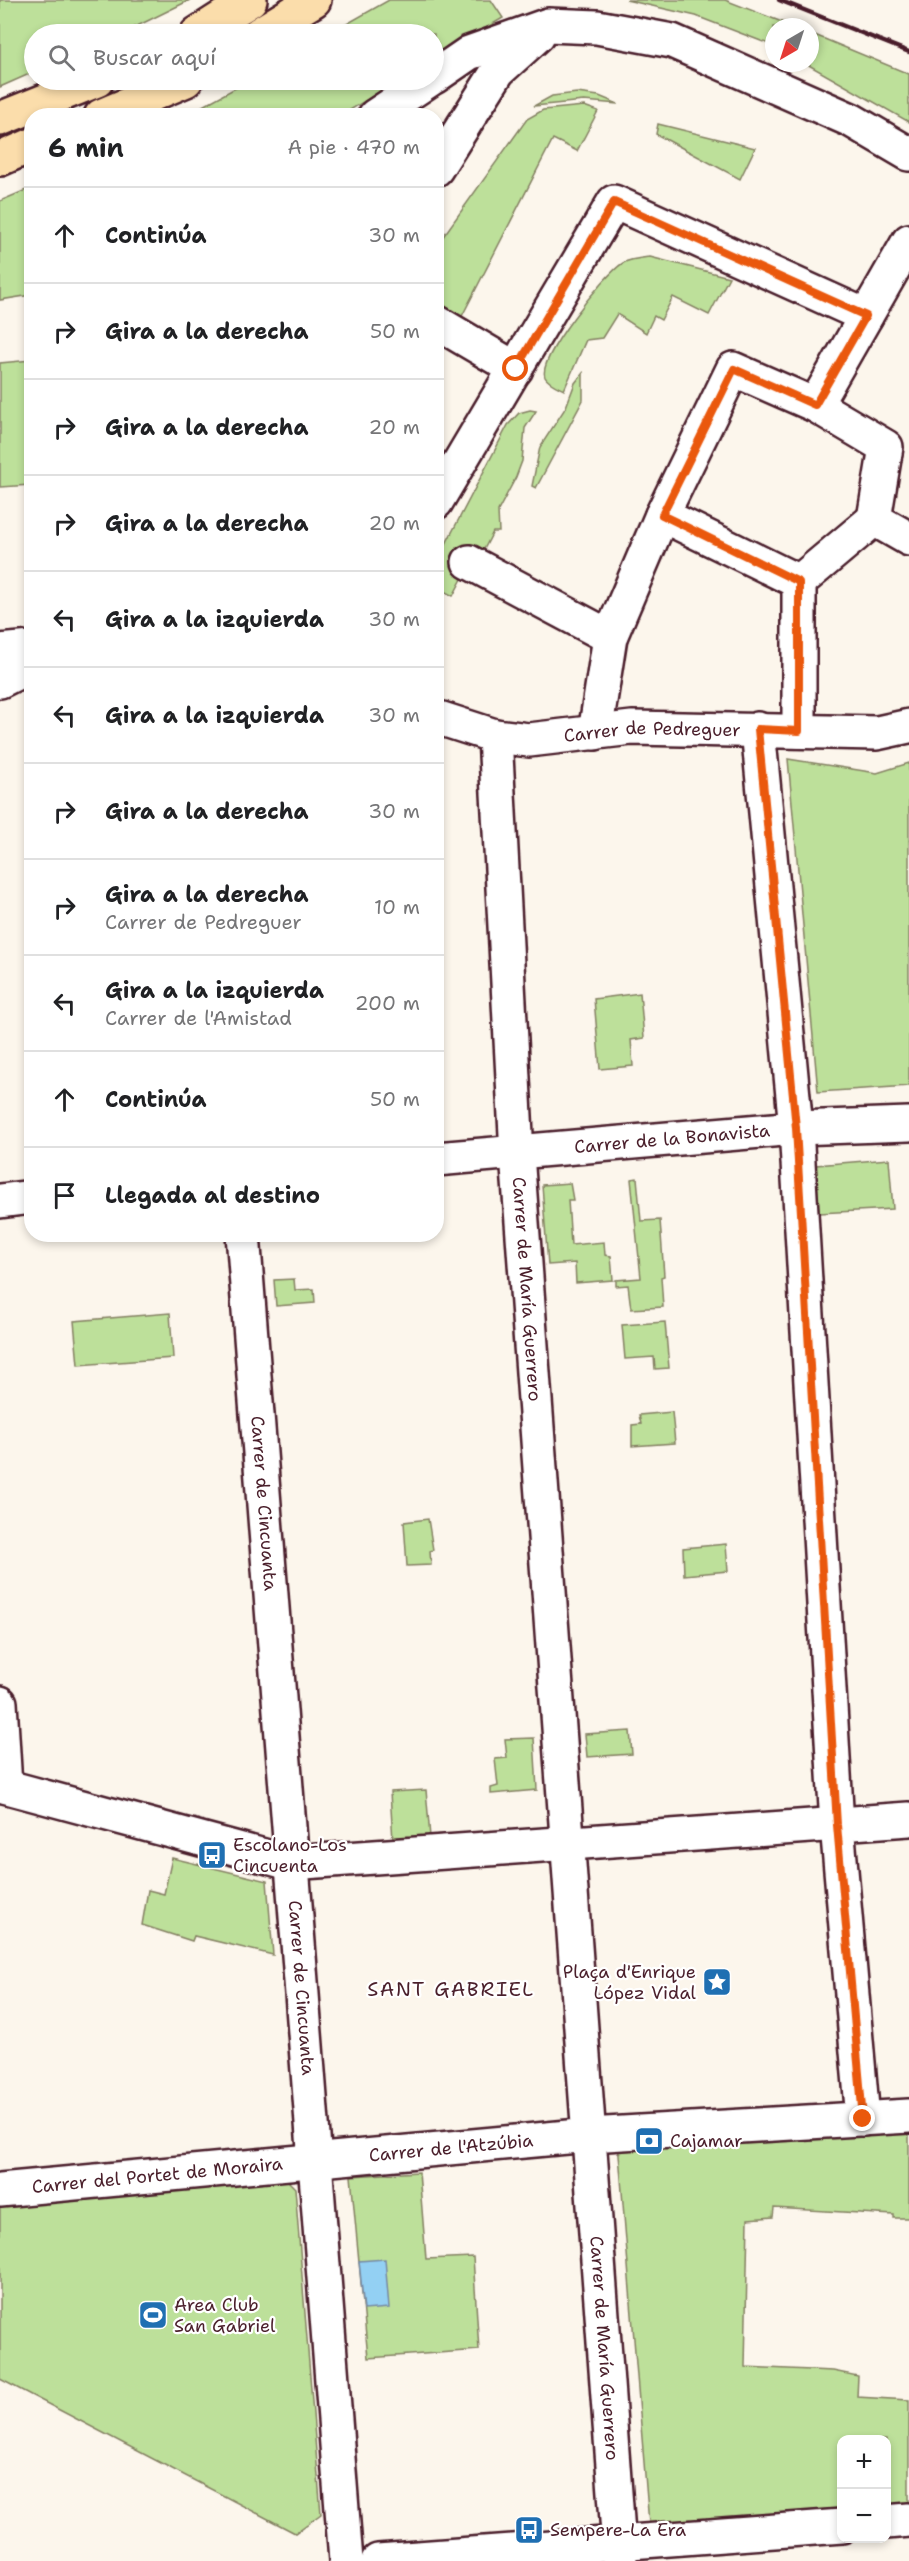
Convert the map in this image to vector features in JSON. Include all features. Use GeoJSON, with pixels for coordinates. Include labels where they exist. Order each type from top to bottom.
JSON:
{"type":"FeatureCollection","features":[{"type":"Feature","properties":{"kind":"main road"},"geometry":{"type":"LineString","coordinates":[[213,24],[250,0]]}},
{"type":"Feature","properties":{"kind":"main road"},"geometry":{"type":"LineString","coordinates":[[275,24],[314,0]]}},
{"type":"Feature","properties":{"kind":"main road"},"geometry":{"type":"LineString","coordinates":[[26,108],[71,90]]}},
{"type":"Feature","properties":{"kind":"main road"},"geometry":{"type":"LineString","coordinates":[[120,108],[162,90]]}},
{"type":"Feature","properties":{"kind":"main road"},"geometry":{"type":"LineString","coordinates":[[0,118],[24,109]]}},
{"type":"Feature","properties":{"kind":"main road"},"geometry":{"type":"LineString","coordinates":[[0,159],[24,148]]}},
{"type":"Feature","properties":{"kind":"street"},"geometry":{"type":"LineString","coordinates":[[444,156],[498,71],[548,26]]}},
{"type":"Feature","properties":{"kind":"street"},"geometry":{"type":"LineString","coordinates":[[444,70],[469,53],[548,26],[597,27],[672,41],[851,120],[909,154]]}},
{"type":"Feature","properties":{"kind":"street"},"geometry":{"type":"LineString","coordinates":[[387,108],[414,90]]}},
{"type":"Feature","properties":{"kind":"street"},"geometry":{"type":"LineString","coordinates":[[444,489],[614,202],[866,316]]}},
{"type":"Feature","properties":{"kind":"street"},"geometry":{"type":"LineString","coordinates":[[815,405],[866,316],[900,278],[909,241]]}},
{"type":"Feature","properties":{"kind":"street"},"geometry":{"type":"LineString","coordinates":[[444,327],[516,369]]}},
{"type":"Feature","properties":{"kind":"street"},"geometry":{"type":"LineString","coordinates":[[595,733],[610,637],[662,515],[734,369],[815,405],[886,447],[874,519],[799,582],[799,731]]}},
{"type":"Feature","properties":{"kind":"street"},"geometry":{"type":"LineString","coordinates":[[662,515],[799,582]]}},
{"type":"Feature","properties":{"kind":"street"},"geometry":{"type":"LineString","coordinates":[[874,519],[909,540]]}},
{"type":"Feature","properties":{"kind":"street"},"geometry":{"type":"LineString","coordinates":[[469,562],[610,637]]}},
{"type":"Feature","properties":{"kind":"street"},"geometry":{"type":"LineString","coordinates":[[0,651],[24,649]]}},
{"type":"Feature","properties":{"kind":"street"},"geometry":{"type":"LineString","coordinates":[[0,681],[24,669]]}},
{"type":"Feature","properties":{"kind":"street","name":"Carrer de Pedreguer"},"geometry":{"type":"LineString","coordinates":[[444,720],[495,736],[529,740],[632,728],[877,733],[909,726]]}},
{"type":"Feature","properties":{"kind":"street"},"geometry":{"type":"LineString","coordinates":[[758,729],[796,1128],[837,1825],[863,2119]]}},
{"type":"Feature","properties":{"kind":"street","name":"Carrer de María Guerrero"},"geometry":{"type":"LineString","coordinates":[[495,736],[517,1154],[566,1841]]}},
{"type":"Feature","properties":{"kind":"street","name":"Carrer de la Bonavista"},"geometry":{"type":"LineString","coordinates":[[444,1159],[517,1154],[796,1128],[909,1124]]}},
{"type":"Feature","properties":{"kind":"street"},"geometry":{"type":"LineString","coordinates":[[0,1200],[24,1198]]}},
{"type":"Feature","properties":{"kind":"street","name":"Carrer de Cincuanta"},"geometry":{"type":"LineString","coordinates":[[244,1242],[290,1863],[346,2561]]}},
{"type":"Feature","properties":{"kind":"street"},"geometry":{"type":"LineString","coordinates":[[0,1703],[3,1786],[290,1863],[566,1841],[909,1819]]}},
{"type":"Feature","properties":{"kind":"street"},"geometry":{"type":"LineString","coordinates":[[566,1841],[589,2135],[909,2115]]}},
{"type":"Feature","properties":{"kind":"street","name":"Carrer de María Guerrero"},"geometry":{"type":"LineString","coordinates":[[589,2135],[620,2552]]}},
{"type":"Feature","properties":{"kind":"street","name":"Carrer de l'Atzúbia"},"geometry":{"type":"LineString","coordinates":[[315,2162],[589,2135]]}},
{"type":"Feature","properties":{"kind":"street","name":"Carrer del Portet de Moraira"},"geometry":{"type":"LineString","coordinates":[[0,2190],[315,2162]]}},
{"type":"Feature","properties":{"kind":"street"},"geometry":{"type":"LineString","coordinates":[[891,2522],[909,2520]]}},
{"type":"Feature","properties":{"kind":"street"},"geometry":{"type":"LineString","coordinates":[[378,2561],[620,2552],[837,2527]]}},
{"type":"Feature","properties":{"kind":"green space"},"geometry":{"type":"Polygon","coordinates":[[[0,0],[190,0],[141,24],[24,24],[24,76],[0,87],[0,0]]]}},
{"type":"Feature","properties":{"kind":"green space"},"geometry":{"type":"Polygon","coordinates":[[[389,0],[491,0],[503,18],[444,52],[444,24],[347,24],[389,0]]]}},
{"type":"Feature","properties":{"kind":"green space"},"geometry":{"type":"Polygon","coordinates":[[[626,0],[725,0],[772,18],[765,18],[765,43],[696,16],[626,0]]]}},
{"type":"Feature","properties":{"kind":"green space"},"geometry":{"type":"Polygon","coordinates":[[[819,37],[909,74],[909,122],[819,71],[819,37]]]}},
{"type":"Feature","properties":{"kind":"green space"},"geometry":{"type":"Polygon","coordinates":[[[232,90],[383,90],[353,108],[199,108],[232,90]]]}},
{"type":"Feature","properties":{"kind":"green space"},"geometry":{"type":"Polygon","coordinates":[[[577,93],[599,96],[618,104],[584,101],[534,106],[552,96],[577,93]]]}},
{"type":"Feature","properties":{"kind":"green space"},"geometry":{"type":"Polygon","coordinates":[[[584,106],[598,111],[577,151],[553,139],[459,322],[444,312],[444,235],[527,119],[543,110],[584,106]]]}},
{"type":"Feature","properties":{"kind":"green space"},"geometry":{"type":"Polygon","coordinates":[[[658,124],[755,148],[740,179],[656,134],[658,124]]]}},
{"type":"Feature","properties":{"kind":"green space"},"geometry":{"type":"Polygon","coordinates":[[[24,191],[24,296],[0,300],[0,201],[24,191]]]}},
{"type":"Feature","properties":{"kind":"green space"},"geometry":{"type":"Polygon","coordinates":[[[650,257],[729,277],[709,315],[673,297],[661,320],[654,316],[646,333],[617,314],[602,338],[586,340],[564,390],[553,385],[545,377],[545,367],[561,335],[574,317],[614,270],[623,263],[650,257]]]}},
{"type":"Feature","properties":{"kind":"green space"},"geometry":{"type":"Polygon","coordinates":[[[24,361],[24,485],[0,487],[0,363],[24,361]]]}},
{"type":"Feature","properties":{"kind":"green space"},"geometry":{"type":"Polygon","coordinates":[[[583,373],[583,400],[536,488],[532,486],[540,447],[566,407],[575,383],[583,373]]]}},
{"type":"Feature","properties":{"kind":"green space"},"geometry":{"type":"Polygon","coordinates":[[[536,411],[525,428],[522,461],[516,477],[498,511],[499,532],[493,532],[480,557],[471,562],[453,596],[444,591],[444,548],[508,425],[519,413],[536,411]]]}},
{"type":"Feature","properties":{"kind":"green space"},"geometry":{"type":"Polygon","coordinates":[[[788,759],[877,773],[909,763],[909,1086],[818,1092],[788,759]]]}},
{"type":"Feature","properties":{"kind":"green space"},"geometry":{"type":"Polygon","coordinates":[[[640,993],[644,1038],[631,1040],[633,1066],[600,1069],[594,999],[640,993]]]}},
{"type":"Feature","properties":{"kind":"green space"},"geometry":{"type":"Polygon","coordinates":[[[889,1159],[893,1209],[819,1213],[816,1165],[889,1159]]]}},
{"type":"Feature","properties":{"kind":"green space"},"geometry":{"type":"Polygon","coordinates":[[[637,1178],[641,1221],[660,1220],[664,1276],[661,1277],[663,1307],[631,1309],[628,1285],[616,1286],[616,1280],[641,1278],[631,1179],[637,1178]]]}},
{"type":"Feature","properties":{"kind":"green space"},"geometry":{"type":"Polygon","coordinates":[[[570,1183],[573,1200],[568,1200],[571,1245],[604,1242],[605,1255],[611,1256],[613,1280],[576,1283],[575,1263],[548,1265],[542,1185],[570,1183]]]}},
{"type":"Feature","properties":{"kind":"green space"},"geometry":{"type":"Polygon","coordinates":[[[294,1279],[295,1290],[314,1289],[315,1303],[276,1306],[274,1280],[294,1279]]]}},
{"type":"Feature","properties":{"kind":"green space"},"geometry":{"type":"Polygon","coordinates":[[[170,1313],[173,1358],[78,1365],[74,1321],[170,1313]]]}},
{"type":"Feature","properties":{"kind":"green space"},"geometry":{"type":"Polygon","coordinates":[[[665,1322],[669,1368],[655,1369],[654,1357],[625,1359],[622,1325],[665,1322]]]}},
{"type":"Feature","properties":{"kind":"green space"},"geometry":{"type":"Polygon","coordinates":[[[672,1412],[675,1443],[632,1446],[632,1425],[641,1424],[639,1415],[672,1412]]]}},
{"type":"Feature","properties":{"kind":"green space"},"geometry":{"type":"Polygon","coordinates":[[[428,1519],[433,1550],[430,1551],[431,1565],[407,1566],[404,1522],[428,1519]]]}},
{"type":"Feature","properties":{"kind":"green space"},"geometry":{"type":"Polygon","coordinates":[[[726,1544],[728,1571],[684,1575],[683,1548],[726,1544]]]}},
{"type":"Feature","properties":{"kind":"green space"},"geometry":{"type":"Polygon","coordinates":[[[630,1731],[632,1754],[587,1757],[585,1734],[630,1731]]]}},
{"type":"Feature","properties":{"kind":"green space"},"geometry":{"type":"Polygon","coordinates":[[[534,1738],[537,1790],[491,1794],[491,1788],[498,1786],[495,1759],[507,1758],[505,1739],[534,1738]]]}},
{"type":"Feature","properties":{"kind":"green space"},"geometry":{"type":"Polygon","coordinates":[[[426,1790],[430,1837],[393,1841],[390,1792],[426,1790]]]}},
{"type":"Feature","properties":{"kind":"green space"},"geometry":{"type":"Polygon","coordinates":[[[172,1858],[267,1881],[273,1955],[194,1936],[192,1941],[142,1925],[148,1890],[164,1894],[172,1858]]]}},
{"type":"Feature","properties":{"kind":"green space"},"geometry":{"type":"Polygon","coordinates":[[[909,2124],[909,2218],[894,2218],[894,2215],[774,2208],[773,2217],[748,2219],[745,2367],[833,2371],[858,2376],[857,2397],[909,2400],[909,2503],[891,2505],[891,2435],[837,2435],[837,2508],[649,2524],[618,2142],[909,2124]]]}},
{"type":"Feature","properties":{"kind":"green space"},"geometry":{"type":"Polygon","coordinates":[[[419,2172],[426,2259],[473,2257],[479,2350],[368,2358],[351,2176],[419,2172]]]}},
{"type":"Feature","properties":{"kind":"green space","name":"Area Club San Gabriel"},"geometry":{"type":"Polygon","coordinates":[[[280,2173],[295,2188],[321,2514],[295,2533],[0,2379],[0,2198],[280,2173]]]}},
{"type":"Feature","properties":{"kind":"water"},"geometry":{"type":"Polygon","coordinates":[[[385,2259],[389,2308],[364,2310],[359,2261],[385,2259]]]}},
{"type":"Feature","properties":{"kind":"railway"},"geometry":{"type":"LineString","coordinates":[[779,0],[909,52]]}},
{"type":"Feature","properties":{"kind":"place","name":"Escolano-Los Cincuenta"},"geometry":{"type":"Point","coordinates":[212,1855]}},
{"type":"Feature","properties":{"kind":"place","name":"Plaça d'Enrique López Vidal"},"geometry":{"type":"Point","coordinates":[717,1982]}},
{"type":"Feature","properties":{"kind":"place","name":"Cajamar"},"geometry":{"type":"Point","coordinates":[649,2141]}},
{"type":"Feature","properties":{"kind":"place","name":"Area Club San Gabriel"},"geometry":{"type":"Point","coordinates":[153,2315]}},
{"type":"Feature","properties":{"kind":"place","name":"Sempere-La Era"},"geometry":{"type":"Point","coordinates":[529,2530]}},
{"type":"Feature","properties":{"kind":"district","name":"SANT GABRIEL"},"geometry":{"type":"Point","coordinates":[451,1989]}},
{"type":"Feature","properties":{"kind":"route"},"geometry":{"type":"LineString","coordinates":[[516,369],[614,202],[866,316],[815,405],[734,369],[662,515],[799,582],[799,731],[758,729],[796,1128],[837,1825],[863,2119]]}}]}
